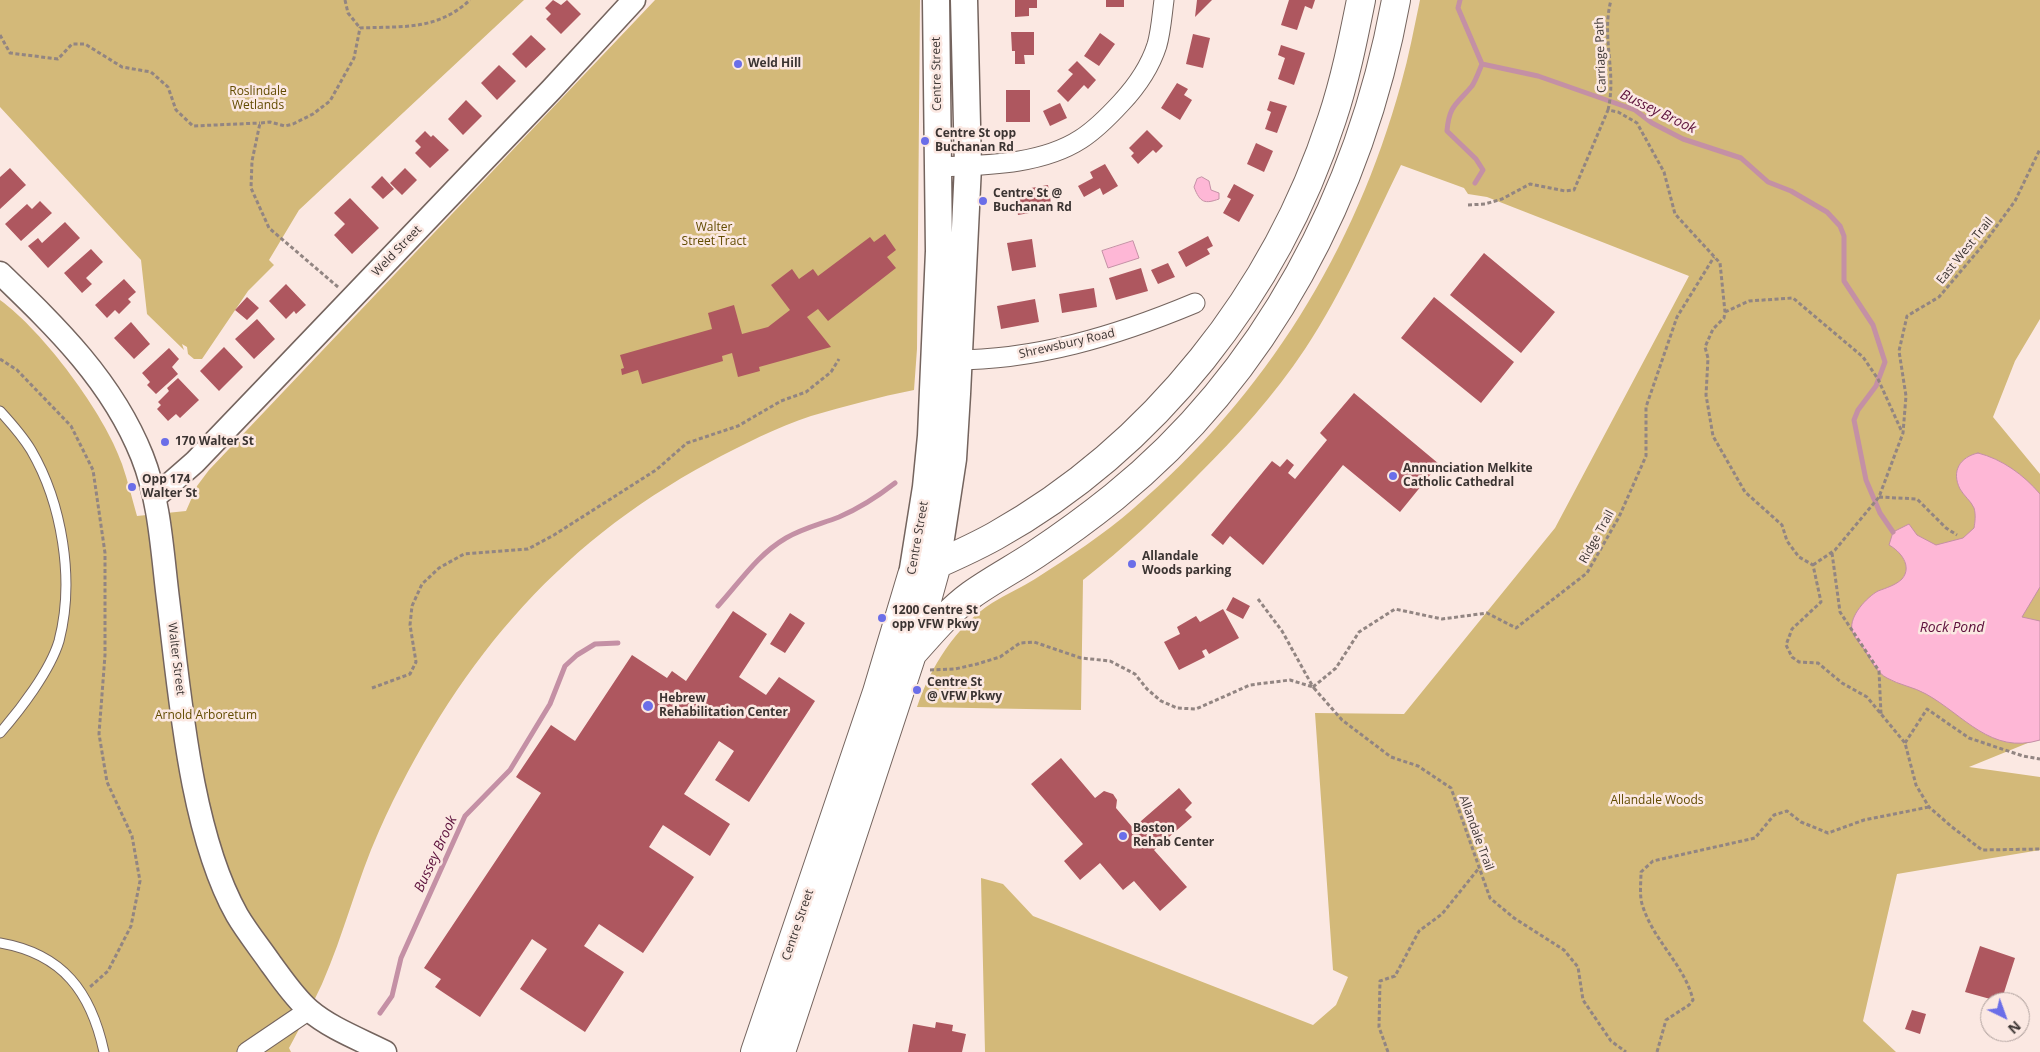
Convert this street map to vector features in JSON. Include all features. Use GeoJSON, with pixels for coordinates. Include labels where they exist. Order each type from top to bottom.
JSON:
{"type":"FeatureCollection","features":[{"type":"Feature","properties":{"kind":"highway"},"geometry":{"type":"LineString","coordinates":[[912,575],[994,537],[1071,486],[1129,437],[1162,405],[1202,359],[1255,284],[1298,205],[1332,119],[1361,0]]}},
{"type":"Feature","properties":{"kind":"highway"},"geometry":{"type":"LineString","coordinates":[[921,662],[971,595],[1057,540],[1119,492],[1185,430],[1228,381],[1283,302],[1329,218],[1363,133],[1387,45],[1396,0]]}},
{"type":"Feature","properties":{"kind":"highway"},"geometry":{"type":"LineString","coordinates":[[1353,37],[1387,45]]}},
{"type":"Feature","properties":{"kind":"highway","name":"Centre Street"},"geometry":{"type":"LineString","coordinates":[[780,1052],[921,662],[937,564]]}},
{"type":"Feature","properties":{"kind":"highway","name":"Centre Street"},"geometry":{"type":"LineString","coordinates":[[755,1052],[877,692],[912,575]]}},
{"type":"Feature","properties":{"kind":"main road","name":"Centre Street"},"geometry":{"type":"LineString","coordinates":[[936,6],[939,251],[953,459],[937,564]]}},
{"type":"Feature","properties":{"kind":"main road"},"geometry":{"type":"LineString","coordinates":[[936,6],[965,6]]}},
{"type":"Feature","properties":{"kind":"main road","name":"Centre Street"},"geometry":{"type":"LineString","coordinates":[[912,575],[946,360],[968,166],[965,6]]}},
{"type":"Feature","properties":{"kind":"street","name":"Weld Street"},"geometry":{"type":"LineString","coordinates":[[155,497],[195,462],[551,90],[634,0]]}},
{"type":"Feature","properties":{"kind":"street"},"geometry":{"type":"LineString","coordinates":[[939,167],[994,164],[1030,158],[1058,150],[1088,134],[1128,95],[1146,70],[1157,46],[1164,0]]}},
{"type":"Feature","properties":{"kind":"street","name":"Walter Street"},"geometry":{"type":"LineString","coordinates":[[0,273],[44,315],[96,374],[123,416],[142,456],[155,497],[183,720],[198,803],[209,845],[222,882],[237,915],[282,979],[309,1010],[326,1022],[385,1052]]}},
{"type":"Feature","properties":{"kind":"street","name":"Shrewsbury Road"},"geometry":{"type":"LineString","coordinates":[[946,360],[1000,360],[1058,349],[1117,333],[1195,303]]}},
{"type":"Feature","properties":{"kind":"street"},"geometry":{"type":"LineString","coordinates":[[247,1052],[309,1010]]}},
{"type":"Feature","properties":{"kind":"lane"},"geometry":{"type":"LineString","coordinates":[[0,411],[30,448],[47,484],[64,554],[66,587],[58,643],[29,696],[0,734]]}},
{"type":"Feature","properties":{"kind":"lane"},"geometry":{"type":"LineString","coordinates":[[0,943],[32,952],[52,962],[83,992],[100,1035],[104,1052]]}},
{"type":"Feature","properties":{"kind":"path"},"geometry":{"type":"LineString","coordinates":[[345,0],[348,13],[360,28],[390,29],[437,22],[458,10],[470,0]]}},
{"type":"Feature","properties":{"kind":"path","name":"Carriage Path"},"geometry":{"type":"LineString","coordinates":[[1468,205],[1485,204],[1502,199],[1530,184],[1565,191],[1574,190],[1609,108],[1612,92],[1606,19],[1611,0]]}},
{"type":"Feature","properties":{"kind":"path"},"geometry":{"type":"LineString","coordinates":[[0,35],[10,53],[58,59],[72,44],[85,44],[122,67],[151,72],[168,87],[176,110],[193,126],[270,122],[286,126],[313,114],[330,100],[354,58],[360,28]]}},
{"type":"Feature","properties":{"kind":"path"},"geometry":{"type":"LineString","coordinates":[[1609,108],[1637,123],[1664,172],[1675,214],[1720,264],[1724,318],[1713,329],[1704,347],[1708,358],[1706,395],[1713,436],[1745,492],[1782,525],[1787,541],[1799,557],[1813,565],[1821,602],[1792,629],[1786,645],[1792,656],[1799,662],[1818,663],[1842,683],[1867,696],[1905,743],[1916,785],[1929,807],[1982,850],[2040,849]]}},
{"type":"Feature","properties":{"kind":"path"},"geometry":{"type":"LineString","coordinates":[[260,123],[252,161],[251,188],[269,228],[342,290],[350,300]]}},
{"type":"Feature","properties":{"kind":"path","name":"East West Trail"},"geometry":{"type":"LineString","coordinates":[[1813,565],[1832,553],[1879,497],[1903,433],[1906,396],[1899,351],[1908,316],[1939,297],[1983,245],[2015,201],[2040,149]]}},
{"type":"Feature","properties":{"kind":"path","name":"Ridge Trail"},"geometry":{"type":"LineString","coordinates":[[1313,687],[1336,668],[1359,632],[1395,610],[1442,619],[1487,613],[1516,628],[1588,573],[1619,516],[1646,456],[1646,407],[1677,317],[1714,257]]}},
{"type":"Feature","properties":{"kind":"path"},"geometry":{"type":"LineString","coordinates":[[1725,312],[1749,301],[1793,298],[1862,357],[1878,379],[1903,433]]}},
{"type":"Feature","properties":{"kind":"path"},"geometry":{"type":"LineString","coordinates":[[0,359],[17,370],[71,426],[93,470],[105,553],[105,654],[98,734],[107,782],[132,836],[140,881],[130,926],[108,972],[83,992]]}},
{"type":"Feature","properties":{"kind":"path"},"geometry":{"type":"LineString","coordinates":[[372,688],[410,674],[416,662],[410,625],[412,606],[422,584],[439,568],[464,554],[528,549],[554,535],[656,470],[687,443],[738,426],[781,401],[806,392],[831,372],[839,359]]}},
{"type":"Feature","properties":{"kind":"path"},"geometry":{"type":"LineString","coordinates":[[1879,497],[1917,499],[1946,528],[1957,535]]}},
{"type":"Feature","properties":{"kind":"path"},"geometry":{"type":"LineString","coordinates":[[1832,553],[1840,612],[1879,670],[1882,715]]}},
{"type":"Feature","properties":{"kind":"path","name":"Allandale Trail"},"geometry":{"type":"LineString","coordinates":[[1258,598],[1286,639],[1313,687],[1342,720],[1391,758],[1418,766],[1451,788],[1490,898],[1514,918],[1564,950],[1578,967],[1583,1000],[1611,1040],[1626,1052]]}},
{"type":"Feature","properties":{"kind":"path"},"geometry":{"type":"LineString","coordinates":[[921,662],[955,669],[1000,657],[1020,643],[1034,642],[1081,658],[1110,661],[1135,674],[1147,689],[1161,701],[1177,708],[1196,709],[1250,685],[1290,680],[1313,687]]}},
{"type":"Feature","properties":{"kind":"path"},"geometry":{"type":"LineString","coordinates":[[1905,743],[1927,709],[1969,738],[2023,756],[2040,759]]}},
{"type":"Feature","properties":{"kind":"path"},"geometry":{"type":"LineString","coordinates":[[1657,1052],[1666,1020],[1689,1005],[1693,1000],[1690,985],[1661,944],[1642,906],[1641,872],[1653,861],[1755,838],[1774,815],[1787,811],[1801,822],[1828,833],[1864,820],[1929,807]]}},
{"type":"Feature","properties":{"kind":"path"},"geometry":{"type":"LineString","coordinates":[[1388,1052],[1379,1027],[1380,981],[1395,976],[1419,931],[1442,914],[1479,868]]}},
{"type":"Feature","properties":{"kind":"green space","name":"Roslindale Wetlands"},"geometry":{"type":"Polygon","coordinates":[[[0,0],[524,0],[299,210],[269,260],[274,265],[248,291],[202,359],[194,359],[188,354],[187,347],[182,344],[184,350],[147,314],[141,260],[0,107],[0,0]]]}},
{"type":"Feature","properties":{"kind":"green space","name":"Walter Street Tract"},"geometry":{"type":"Polygon","coordinates":[[[655,0],[920,0],[917,349],[914,390],[849,405],[798,420],[710,462],[653,496],[602,533],[555,573],[513,618],[475,665],[440,717],[408,772],[371,850],[330,965],[289,1048],[291,1052],[0,1052],[0,300],[17,314],[53,352],[87,398],[114,444],[124,470],[137,516],[186,511],[197,486],[209,470],[655,0]]]}},
{"type":"Feature","properties":{"kind":"green space","name":"Allandale Woods"},"geometry":{"type":"Polygon","coordinates":[[[1420,0],[2040,0],[2040,319],[2015,361],[1993,417],[2040,474],[2040,738],[1969,767],[2040,777],[2040,850],[1897,874],[1863,1021],[1896,1052],[985,1052],[981,878],[1003,884],[1033,916],[1313,1025],[1336,1005],[1348,977],[1333,970],[1315,713],[1404,714],[1555,528],[1689,276],[1487,197],[1468,194],[1464,188],[1401,165],[1332,305],[1281,383],[1241,431],[1156,517],[1083,580],[1081,710],[917,707],[922,692],[937,663],[967,623],[992,603],[1035,579],[1086,545],[1134,508],[1181,464],[1225,418],[1264,368],[1300,316],[1331,262],[1358,205],[1382,146],[1401,84],[1420,0]]]}},
{"type":"Feature","properties":{"kind":"water"},"geometry":{"type":"Polygon","coordinates":[[[1202,177],[1209,181],[1211,190],[1219,193],[1219,199],[1207,202],[1198,196],[1194,187],[1197,179],[1202,177]]]}},
{"type":"Feature","properties":{"kind":"water"},"geometry":{"type":"Polygon","coordinates":[[[1133,241],[1139,258],[1108,268],[1102,251],[1133,241]]]}},
{"type":"Feature","properties":{"kind":"water","name":"Rock Pond"},"geometry":{"type":"Polygon","coordinates":[[[1978,453],[1996,459],[2012,469],[2027,480],[2040,494],[2040,587],[2022,617],[2040,621],[2040,740],[2023,743],[2007,742],[1992,738],[1926,694],[1887,678],[1874,665],[1852,630],[1853,619],[1864,602],[1878,591],[1900,581],[1905,574],[1906,564],[1904,559],[1889,545],[1893,532],[1909,524],[1917,535],[1936,545],[1963,538],[1974,528],[1974,508],[1960,489],[1956,476],[1962,461],[1978,453]]]}},
{"type":"Feature","properties":{"kind":"building"},"geometry":{"type":"Polygon","coordinates":[[[553,0],[561,5],[567,0],[581,14],[561,34],[546,19],[551,14],[545,8],[553,0]]]}},
{"type":"Feature","properties":{"kind":"building"},"geometry":{"type":"Polygon","coordinates":[[[1015,0],[1037,0],[1037,8],[1029,8],[1029,16],[1015,17],[1015,0]]]}},
{"type":"Feature","properties":{"kind":"building"},"geometry":{"type":"Polygon","coordinates":[[[1106,0],[1124,0],[1124,7],[1106,7],[1106,0]]]}},
{"type":"Feature","properties":{"kind":"building"},"geometry":{"type":"Polygon","coordinates":[[[1197,0],[1212,0],[1195,17],[1197,0]]]}},
{"type":"Feature","properties":{"kind":"building"},"geometry":{"type":"Polygon","coordinates":[[[1289,0],[1315,0],[1312,9],[1305,6],[1297,30],[1281,25],[1289,0]]]}},
{"type":"Feature","properties":{"kind":"building"},"geometry":{"type":"Polygon","coordinates":[[[1011,32],[1034,32],[1034,55],[1024,55],[1025,64],[1015,64],[1015,51],[1012,51],[1011,32]]]}},
{"type":"Feature","properties":{"kind":"building"},"geometry":{"type":"Polygon","coordinates":[[[1100,33],[1115,44],[1099,66],[1084,56],[1100,33]]]}},
{"type":"Feature","properties":{"kind":"building"},"geometry":{"type":"Polygon","coordinates":[[[1193,34],[1210,38],[1203,68],[1186,64],[1193,34]]]}},
{"type":"Feature","properties":{"kind":"building"},"geometry":{"type":"Polygon","coordinates":[[[531,35],[546,49],[526,68],[512,54],[531,35]]]}},
{"type":"Feature","properties":{"kind":"building"},"geometry":{"type":"Polygon","coordinates":[[[1281,45],[1305,53],[1294,85],[1278,79],[1285,58],[1278,55],[1281,45]]]}},
{"type":"Feature","properties":{"kind":"building"},"geometry":{"type":"Polygon","coordinates":[[[1077,61],[1096,80],[1088,89],[1084,85],[1068,102],[1057,91],[1073,74],[1068,70],[1077,61]]]}},
{"type":"Feature","properties":{"kind":"building"},"geometry":{"type":"Polygon","coordinates":[[[499,65],[516,81],[497,100],[481,83],[499,65]]]}},
{"type":"Feature","properties":{"kind":"building"},"geometry":{"type":"Polygon","coordinates":[[[1177,83],[1188,89],[1184,95],[1192,100],[1180,120],[1161,108],[1177,83]]]}},
{"type":"Feature","properties":{"kind":"building"},"geometry":{"type":"Polygon","coordinates":[[[1006,90],[1030,90],[1030,122],[1006,122],[1006,90]]]}},
{"type":"Feature","properties":{"kind":"building"},"geometry":{"type":"Polygon","coordinates":[[[466,100],[482,116],[463,135],[448,119],[466,100]]]}},
{"type":"Feature","properties":{"kind":"building"},"geometry":{"type":"Polygon","coordinates":[[[1270,101],[1287,106],[1277,133],[1265,129],[1271,112],[1267,110],[1270,101]]]}},
{"type":"Feature","properties":{"kind":"building"},"geometry":{"type":"Polygon","coordinates":[[[1060,103],[1067,118],[1050,126],[1043,111],[1060,103]]]}},
{"type":"Feature","properties":{"kind":"building"},"geometry":{"type":"Polygon","coordinates":[[[1147,130],[1163,146],[1156,153],[1153,150],[1138,164],[1131,156],[1134,153],[1129,148],[1147,130]]]}},
{"type":"Feature","properties":{"kind":"building"},"geometry":{"type":"Polygon","coordinates":[[[425,131],[431,137],[433,135],[449,150],[430,168],[415,153],[421,147],[415,141],[425,131]]]}},
{"type":"Feature","properties":{"kind":"building"},"geometry":{"type":"Polygon","coordinates":[[[1256,143],[1273,151],[1264,172],[1247,164],[1256,143]]]}},
{"type":"Feature","properties":{"kind":"building"},"geometry":{"type":"Polygon","coordinates":[[[1105,164],[1118,186],[1103,195],[1100,188],[1084,197],[1078,186],[1093,178],[1090,172],[1105,164]]]}},
{"type":"Feature","properties":{"kind":"building"},"geometry":{"type":"Polygon","coordinates":[[[10,168],[26,185],[0,209],[0,177],[10,168]]]}},
{"type":"Feature","properties":{"kind":"building"},"geometry":{"type":"Polygon","coordinates":[[[405,168],[417,180],[402,195],[390,183],[405,168]]]}},
{"type":"Feature","properties":{"kind":"building"},"geometry":{"type":"Polygon","coordinates":[[[382,176],[394,189],[383,199],[371,187],[382,176]]]}},
{"type":"Feature","properties":{"kind":"building"},"geometry":{"type":"Polygon","coordinates":[[[1234,184],[1254,195],[1239,222],[1223,213],[1231,199],[1227,197],[1234,184]]]}},
{"type":"Feature","properties":{"kind":"building"},"geometry":{"type":"Polygon","coordinates":[[[1048,185],[1052,209],[1018,215],[1014,191],[1048,185]]]}},
{"type":"Feature","properties":{"kind":"building"},"geometry":{"type":"Polygon","coordinates":[[[350,198],[379,228],[352,254],[334,235],[345,224],[334,213],[350,198]]]}},
{"type":"Feature","properties":{"kind":"building"},"geometry":{"type":"Polygon","coordinates":[[[40,201],[52,213],[21,241],[5,224],[27,204],[32,209],[40,201]]]}},
{"type":"Feature","properties":{"kind":"building"},"geometry":{"type":"Polygon","coordinates":[[[65,222],[80,238],[48,268],[28,246],[38,238],[42,243],[65,222]]]}},
{"type":"Feature","properties":{"kind":"building"},"geometry":{"type":"Polygon","coordinates":[[[885,234],[896,250],[887,257],[896,268],[828,321],[818,309],[807,317],[831,347],[759,367],[760,371],[738,377],[732,353],[722,356],[723,361],[642,384],[638,370],[622,375],[621,369],[624,368],[620,355],[712,329],[708,313],[734,305],[742,334],[768,327],[790,310],[771,285],[792,269],[799,279],[813,269],[818,276],[870,237],[874,242],[885,234]]]}},
{"type":"Feature","properties":{"kind":"building"},"geometry":{"type":"Polygon","coordinates":[[[1208,236],[1213,246],[1207,249],[1210,254],[1186,267],[1178,252],[1208,236]]]}},
{"type":"Feature","properties":{"kind":"building"},"geometry":{"type":"Polygon","coordinates":[[[1032,239],[1036,267],[1012,271],[1007,243],[1032,239]]]}},
{"type":"Feature","properties":{"kind":"building"},"geometry":{"type":"Polygon","coordinates":[[[91,249],[103,262],[86,278],[92,284],[82,293],[64,273],[91,249]]]}},
{"type":"Feature","properties":{"kind":"building"},"geometry":{"type":"Polygon","coordinates":[[[1484,253],[1555,312],[1521,353],[1450,295],[1484,253]]]}},
{"type":"Feature","properties":{"kind":"building"},"geometry":{"type":"Polygon","coordinates":[[[1168,263],[1175,277],[1158,284],[1151,270],[1168,263]]]}},
{"type":"Feature","properties":{"kind":"building"},"geometry":{"type":"Polygon","coordinates":[[[1141,268],[1148,291],[1116,300],[1109,278],[1141,268]]]}},
{"type":"Feature","properties":{"kind":"building"},"geometry":{"type":"Polygon","coordinates":[[[124,279],[136,292],[128,299],[131,302],[119,314],[115,310],[107,318],[95,305],[124,279]]]}},
{"type":"Feature","properties":{"kind":"building"},"geometry":{"type":"Polygon","coordinates":[[[286,284],[306,305],[296,314],[294,311],[286,319],[269,301],[286,284]]]}},
{"type":"Feature","properties":{"kind":"building"},"geometry":{"type":"Polygon","coordinates":[[[1094,288],[1097,307],[1062,313],[1059,294],[1094,288]]]}},
{"type":"Feature","properties":{"kind":"building"},"geometry":{"type":"Polygon","coordinates":[[[247,297],[259,308],[247,320],[235,310],[247,297]]]}},
{"type":"Feature","properties":{"kind":"building"},"geometry":{"type":"Polygon","coordinates":[[[1434,297],[1514,362],[1481,403],[1401,338],[1434,297]]]}},
{"type":"Feature","properties":{"kind":"building"},"geometry":{"type":"Polygon","coordinates":[[[1035,299],[1039,322],[1001,329],[997,306],[1035,299]]]}},
{"type":"Feature","properties":{"kind":"building"},"geometry":{"type":"Polygon","coordinates":[[[257,319],[275,339],[254,359],[235,339],[257,319]]]}},
{"type":"Feature","properties":{"kind":"building"},"geometry":{"type":"Polygon","coordinates":[[[131,322],[150,344],[134,359],[114,338],[131,322]]]}},
{"type":"Feature","properties":{"kind":"building"},"geometry":{"type":"Polygon","coordinates":[[[224,347],[243,367],[219,391],[200,371],[224,347]]]}},
{"type":"Feature","properties":{"kind":"building"},"geometry":{"type":"Polygon","coordinates":[[[169,348],[179,359],[172,367],[178,374],[156,394],[147,385],[150,382],[142,373],[169,348]]]}},
{"type":"Feature","properties":{"kind":"building"},"geometry":{"type":"Polygon","coordinates":[[[178,378],[199,400],[180,418],[176,414],[168,421],[157,409],[161,405],[158,402],[169,391],[167,388],[178,378]]]}},
{"type":"Feature","properties":{"kind":"building","name":"Annunciation Melkite Catholic Cathedral"},"geometry":{"type":"Polygon","coordinates":[[[1354,393],[1439,464],[1400,512],[1343,465],[1263,565],[1230,536],[1223,545],[1211,535],[1272,461],[1280,467],[1287,459],[1294,465],[1288,473],[1295,479],[1327,440],[1320,433],[1354,393]]]}},
{"type":"Feature","properties":{"kind":"building"},"geometry":{"type":"Polygon","coordinates":[[[1233,597],[1250,606],[1243,619],[1226,610],[1233,597]]]}},
{"type":"Feature","properties":{"kind":"building"},"geometry":{"type":"Polygon","coordinates":[[[1223,609],[1239,638],[1209,654],[1206,649],[1202,651],[1205,657],[1179,670],[1164,642],[1180,634],[1177,627],[1196,616],[1200,622],[1223,609]]]}},
{"type":"Feature","properties":{"kind":"building"},"geometry":{"type":"Polygon","coordinates":[[[733,611],[767,634],[739,677],[766,695],[779,677],[815,701],[749,802],[715,780],[734,751],[719,741],[684,794],[730,824],[710,856],[663,825],[649,847],[694,877],[643,953],[599,924],[584,946],[624,972],[585,1032],[520,989],[547,949],[532,939],[480,1017],[435,987],[441,979],[424,968],[541,793],[516,777],[551,725],[575,741],[632,655],[667,678],[672,671],[686,681],[733,611]]]}},
{"type":"Feature","properties":{"kind":"building"},"geometry":{"type":"Polygon","coordinates":[[[790,613],[805,623],[785,653],[770,644],[790,613]]]}},
{"type":"Feature","properties":{"kind":"building","name":"Boston Rehab Center"},"geometry":{"type":"Polygon","coordinates":[[[1061,758],[1095,798],[1104,791],[1113,794],[1117,800],[1116,808],[1133,828],[1179,788],[1192,803],[1185,810],[1192,817],[1154,850],[1187,887],[1160,911],[1134,881],[1123,890],[1100,863],[1080,880],[1064,861],[1083,844],[1031,784],[1061,758]]]}},
{"type":"Feature","properties":{"kind":"building"},"geometry":{"type":"Polygon","coordinates":[[[1980,946],[2015,958],[2004,992],[1980,992],[1980,996],[1965,992],[1980,946]]]}},
{"type":"Feature","properties":{"kind":"building"},"geometry":{"type":"Polygon","coordinates":[[[1912,1010],[1926,1014],[1920,1034],[1905,1029],[1912,1010]]]}},
{"type":"Feature","properties":{"kind":"building"},"geometry":{"type":"Polygon","coordinates":[[[936,1022],[953,1025],[952,1031],[966,1034],[962,1052],[908,1052],[913,1024],[935,1028],[936,1022]]]}},
{"type":"Feature","properties":{"kind":"waterway","name":"Bussey Brook"},"geometry":{"type":"LineString","coordinates":[[1460,0],[1458,8],[1482,64]]}},
{"type":"Feature","properties":{"kind":"waterway","name":"Bussey Brook"},"geometry":{"type":"LineString","coordinates":[[1482,64],[1538,76],[1635,110],[1652,123],[1683,139],[1741,158],[1768,182],[1791,191],[1827,212],[1840,226],[1844,236],[1844,281],[1873,325],[1885,362],[1876,386],[1858,410],[1854,420],[1866,480],[1880,513],[1893,532]]}},
{"type":"Feature","properties":{"kind":"waterway"},"geometry":{"type":"LineString","coordinates":[[1475,183],[1483,170],[1476,159],[1447,131],[1452,110],[1472,86],[1482,64]]}},
{"type":"Feature","properties":{"kind":"waterway","name":"Bussey Brook"},"geometry":{"type":"LineString","coordinates":[[718,606],[749,569],[766,552],[786,538],[799,531],[854,510],[875,498],[895,483]]}},
{"type":"Feature","properties":{"kind":"waterway","name":"Bussey Brook"},"geometry":{"type":"LineString","coordinates":[[380,1013],[392,996],[401,958],[465,816],[510,770],[550,704],[565,666],[577,655],[595,644],[618,643]]}},
{"type":"Feature","properties":{"kind":"place","name":"Weld Hill"},"geometry":{"type":"Point","coordinates":[738,64]}},
{"type":"Feature","properties":{"kind":"place","name":"Centre St opp Buchanan Rd"},"geometry":{"type":"Point","coordinates":[925,141]}},
{"type":"Feature","properties":{"kind":"place","name":"Centre St @ Buchanan Rd"},"geometry":{"type":"Point","coordinates":[983,201]}},
{"type":"Feature","properties":{"kind":"place","name":"170 Walter St"},"geometry":{"type":"Point","coordinates":[165,442]}},
{"type":"Feature","properties":{"kind":"place","name":"Annunciation Melkite Catholic Cathedral"},"geometry":{"type":"Point","coordinates":[1393,476]}},
{"type":"Feature","properties":{"kind":"place","name":"Opp 174 Walter St"},"geometry":{"type":"Point","coordinates":[132,487]}},
{"type":"Feature","properties":{"kind":"place","name":"Allandale Woods parking"},"geometry":{"type":"Point","coordinates":[1132,564]}},
{"type":"Feature","properties":{"kind":"place","name":"1200 Centre St opp VFW Pkwy"},"geometry":{"type":"Point","coordinates":[882,618]}},
{"type":"Feature","properties":{"kind":"place","name":"Centre St @ VFW Pkwy"},"geometry":{"type":"Point","coordinates":[917,690]}},
{"type":"Feature","properties":{"kind":"place","name":"Hebrew Rehabilitation Center"},"geometry":{"type":"Point","coordinates":[648,706]}},
{"type":"Feature","properties":{"kind":"place","name":"Boston Rehab Center"},"geometry":{"type":"Point","coordinates":[1123,836]}},
{"type":"Feature","properties":{"kind":"park label","name":"Arnold Arboretum"},"geometry":{"type":"Point","coordinates":[206,716]}}]}
